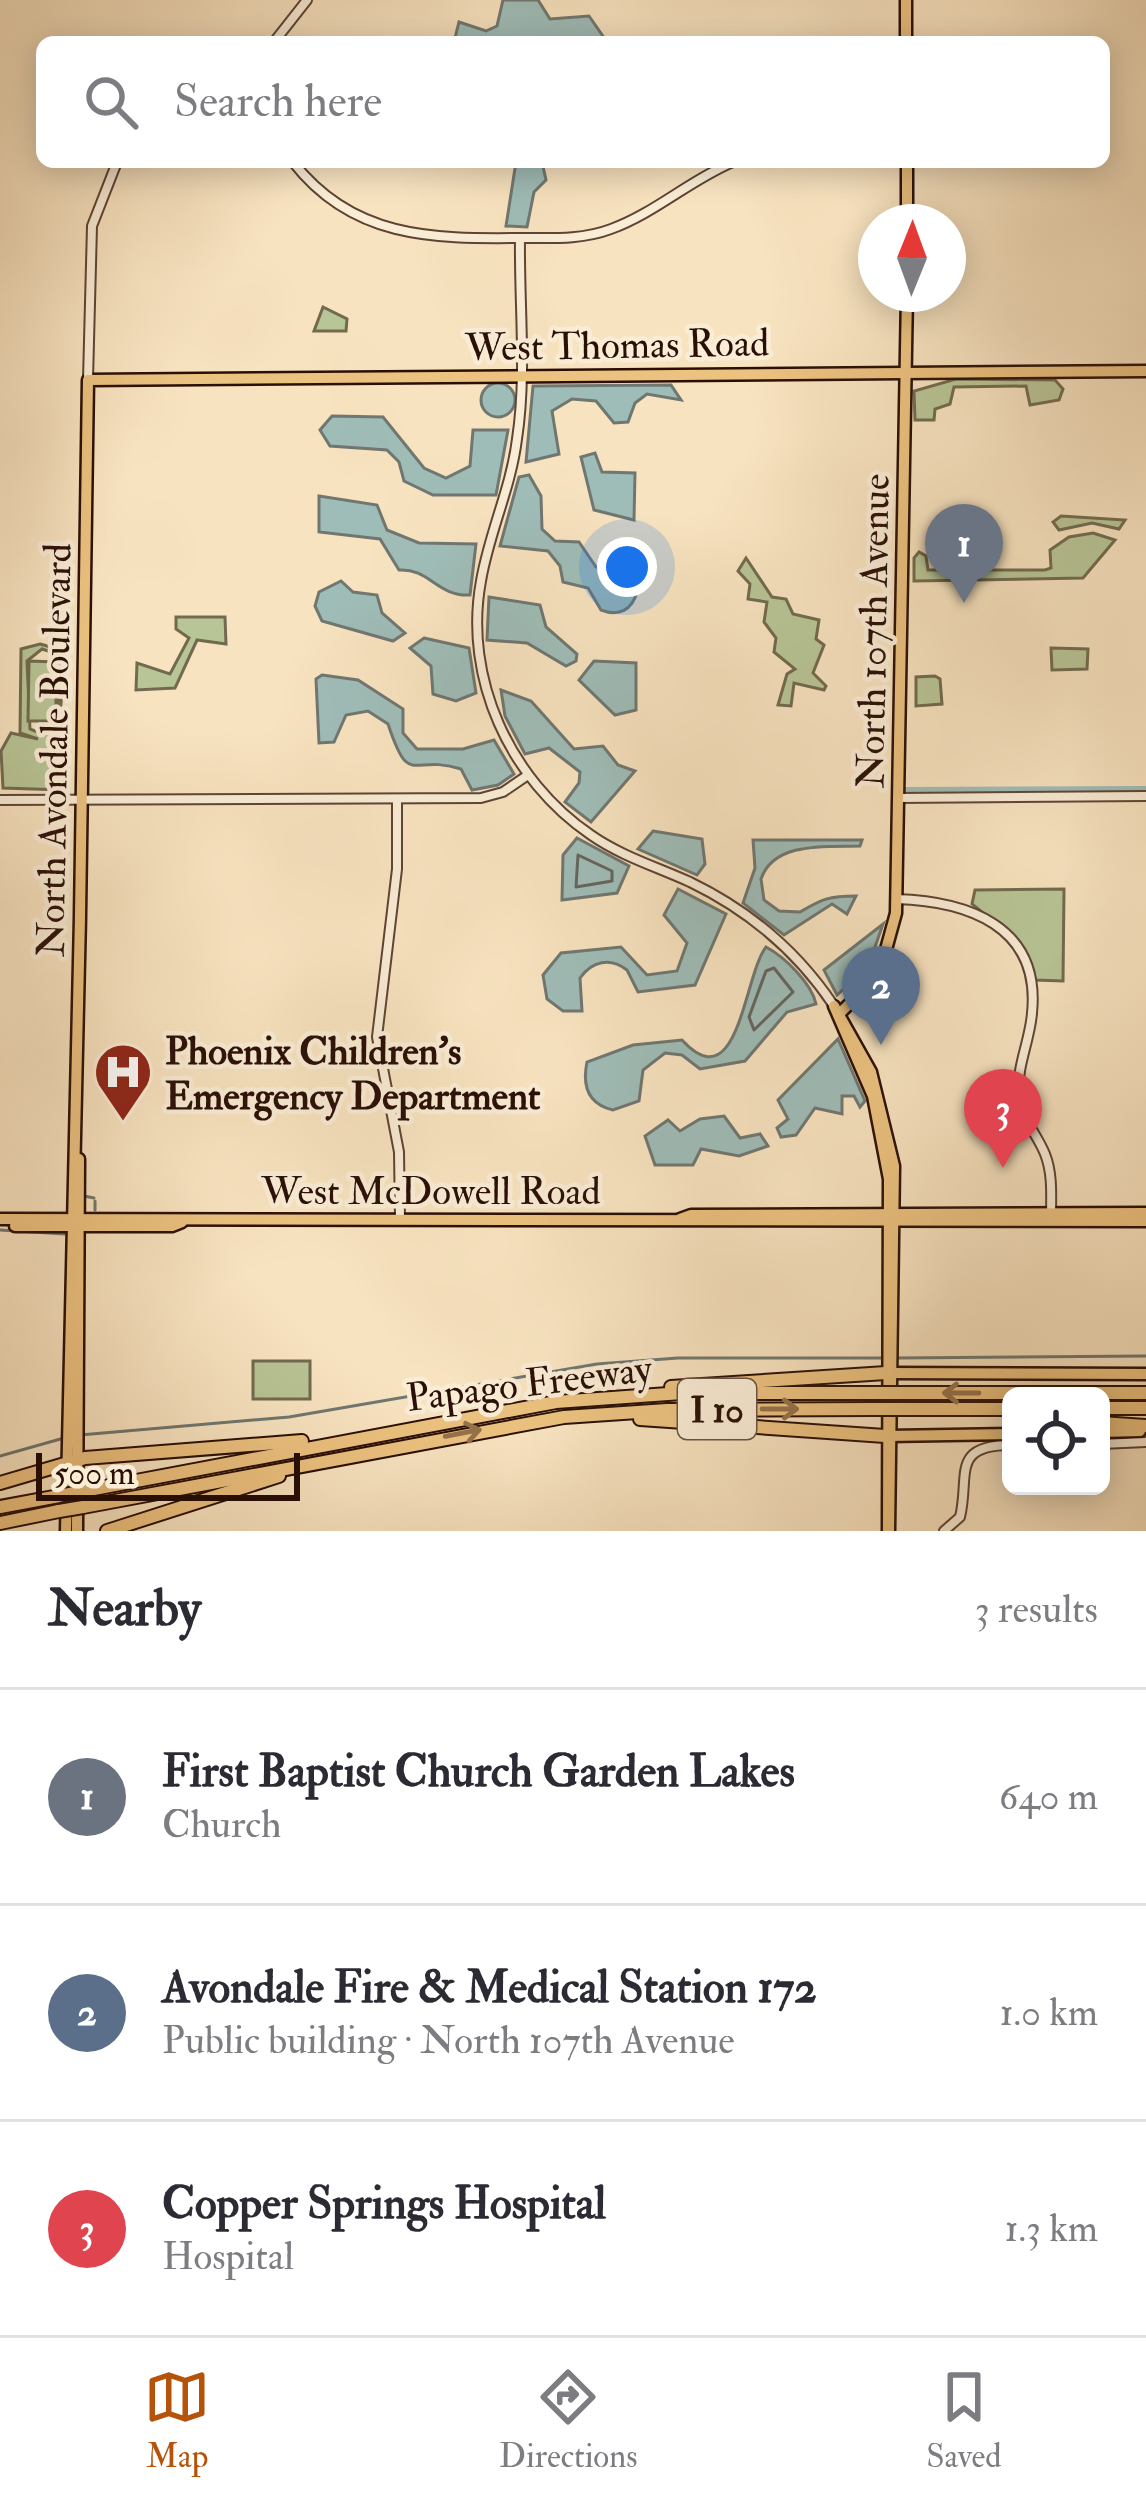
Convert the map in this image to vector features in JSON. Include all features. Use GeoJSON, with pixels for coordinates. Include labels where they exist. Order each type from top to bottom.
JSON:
{"type":"FeatureCollection","features":[{"type":"Feature","properties":{"kind":"highway"},"geometry":{"type":"LineString","coordinates":[[640,1395],[702,1383],[890,1368]]}},
{"type":"Feature","properties":{"kind":"highway","name":"Papago Freeway"},"geometry":{"type":"LineString","coordinates":[[0,1507],[541,1404],[640,1395],[1146,1393]]}},
{"type":"Feature","properties":{"kind":"highway"},"geometry":{"type":"LineString","coordinates":[[1110,1408],[1146,1408]]}},
{"type":"Feature","properties":{"kind":"highway","name":"Papago Freeway"},"geometry":{"type":"LineString","coordinates":[[0,1523],[579,1416],[874,1409],[1002,1412]]}},
{"type":"Feature","properties":{"kind":"highway"},"geometry":{"type":"LineString","coordinates":[[579,1416],[889,1436]]}},
{"type":"Feature","properties":{"kind":"highway"},"geometry":{"type":"LineString","coordinates":[[1110,1427],[1146,1428]]}},
{"type":"Feature","properties":{"kind":"highway"},"geometry":{"type":"LineString","coordinates":[[0,1484],[72,1454],[399,1429]]}},
{"type":"Feature","properties":{"kind":"highway"},"geometry":{"type":"LineString","coordinates":[[107,1531],[349,1456]]}},
{"type":"Feature","properties":{"kind":"main road"},"geometry":{"type":"LineString","coordinates":[[906,0],[906,36]]}},
{"type":"Feature","properties":{"kind":"main road"},"geometry":{"type":"LineString","coordinates":[[907,168],[907,204]]}},
{"type":"Feature","properties":{"kind":"main road","name":"North 107th Avenue"},"geometry":{"type":"LineString","coordinates":[[837,1011],[873,982],[882,966],[896,899],[907,312]]}},
{"type":"Feature","properties":{"kind":"main road","name":"West Thomas Road"},"geometry":{"type":"LineString","coordinates":[[88,380],[1146,370]]}},
{"type":"Feature","properties":{"kind":"main road","name":"North Avondale Boulevard"},"geometry":{"type":"LineString","coordinates":[[77,1531],[72,1426],[88,380]]}},
{"type":"Feature","properties":{"kind":"main road"},"geometry":{"type":"LineString","coordinates":[[837,1011],[882,966]]}},
{"type":"Feature","properties":{"kind":"main road"},"geometry":{"type":"LineString","coordinates":[[873,982],[856,1012],[865,1064],[890,1139],[889,1531]]}},
{"type":"Feature","properties":{"kind":"main road"},"geometry":{"type":"LineString","coordinates":[[837,1011],[861,1048]]}},
{"type":"Feature","properties":{"kind":"main road"},"geometry":{"type":"LineString","coordinates":[[837,1011],[865,1064]]}},
{"type":"Feature","properties":{"kind":"main road","name":"West McDowell Road"},"geometry":{"type":"LineString","coordinates":[[0,1222],[1146,1217]]}},
{"type":"Feature","properties":{"kind":"main road"},"geometry":{"type":"LineString","coordinates":[[890,1349],[894,1331],[888,1266],[892,1218]]}},
{"type":"Feature","properties":{"kind":"main road"},"geometry":{"type":"LineString","coordinates":[[890,1368],[1146,1374]]}},
{"type":"Feature","properties":{"kind":"main road"},"geometry":{"type":"LineString","coordinates":[[889,1436],[1002,1434]]}},
{"type":"Feature","properties":{"kind":"main road","name":"North Avondale Boulevard"},"geometry":{"type":"LineString","coordinates":[[66,1531],[72,1454]]}},
{"type":"Feature","properties":{"kind":"street"},"geometry":{"type":"LineString","coordinates":[[279,36],[307,0]]}},
{"type":"Feature","properties":{"kind":"street"},"geometry":{"type":"LineString","coordinates":[[88,380],[92,226],[115,168]]}},
{"type":"Feature","properties":{"kind":"street"},"geometry":{"type":"LineString","coordinates":[[300,168],[344,209],[395,232],[438,239],[568,238],[614,228],[722,168]]}},
{"type":"Feature","properties":{"kind":"street"},"geometry":{"type":"LineString","coordinates":[[520,238],[517,445],[480,582],[477,621],[487,692],[528,775],[591,835],[739,910],[778,940],[837,1011]]}},
{"type":"Feature","properties":{"kind":"street"},"geometry":{"type":"LineString","coordinates":[[0,800],[488,798],[528,775]]}},
{"type":"Feature","properties":{"kind":"street"},"geometry":{"type":"LineString","coordinates":[[899,798],[1146,796]]}},
{"type":"Feature","properties":{"kind":"street"},"geometry":{"type":"LineString","coordinates":[[397,799],[397,869],[377,1037],[398,1146],[400,1221]]}},
{"type":"Feature","properties":{"kind":"street"},"geometry":{"type":"LineString","coordinates":[[896,899],[945,901],[978,912],[1005,934],[1023,960],[1033,1004],[1019,1096],[1047,1159],[1051,1217]]}},
{"type":"Feature","properties":{"kind":"street"},"geometry":{"type":"LineString","coordinates":[[1110,1444],[1146,1442]]}},
{"type":"Feature","properties":{"kind":"street"},"geometry":{"type":"LineString","coordinates":[[944,1531],[960,1517],[963,1473],[972,1455],[1002,1445]]}},
{"type":"Feature","properties":{"kind":"green space"},"geometry":{"type":"Polygon","coordinates":[[[323,307],[347,319],[346,331],[314,331],[323,307]]]}},
{"type":"Feature","properties":{"kind":"green space"},"geometry":{"type":"Polygon","coordinates":[[[956,379],[1055,380],[1063,389],[1059,400],[1030,405],[1026,386],[954,387],[950,404],[935,409],[934,420],[915,420],[914,391],[956,379]]]}},
{"type":"Feature","properties":{"kind":"green space"},"geometry":{"type":"Polygon","coordinates":[[[1061,516],[1125,520],[1119,529],[1092,523],[1059,530],[1053,522],[1061,516]]]}},
{"type":"Feature","properties":{"kind":"green space"},"geometry":{"type":"Polygon","coordinates":[[[1093,533],[1115,540],[1083,578],[914,581],[914,558],[919,552],[926,556],[928,570],[1045,570],[1051,568],[1050,550],[1069,537],[1093,533]]]}},
{"type":"Feature","properties":{"kind":"green space"},"geometry":{"type":"Polygon","coordinates":[[[746,558],[772,597],[786,599],[793,614],[819,620],[816,639],[824,645],[813,673],[826,686],[824,690],[794,683],[791,706],[778,705],[787,674],[795,669],[774,652],[776,638],[764,622],[767,602],[748,599],[750,584],[738,571],[746,558]]]}},
{"type":"Feature","properties":{"kind":"green space"},"geometry":{"type":"Polygon","coordinates":[[[176,617],[225,617],[226,644],[197,640],[175,688],[136,690],[137,663],[170,674],[189,638],[176,629],[176,617]]]}},
{"type":"Feature","properties":{"kind":"green space"},"geometry":{"type":"Polygon","coordinates":[[[40,644],[55,648],[64,664],[59,730],[69,733],[68,785],[63,790],[3,788],[1,751],[11,733],[38,739],[20,733],[21,649],[40,644]],[[42,649],[27,661],[30,729],[42,734],[58,721],[59,664],[54,653],[42,649]]]}},
{"type":"Feature","properties":{"kind":"green space"},"geometry":{"type":"Polygon","coordinates":[[[1051,648],[1088,649],[1087,669],[1052,670],[1051,648]]]}},
{"type":"Feature","properties":{"kind":"green space"},"geometry":{"type":"Polygon","coordinates":[[[29,661],[56,662],[56,721],[28,721],[29,661]]]}},
{"type":"Feature","properties":{"kind":"green space"},"geometry":{"type":"Polygon","coordinates":[[[916,677],[940,679],[942,704],[916,706],[916,677]]]}},
{"type":"Feature","properties":{"kind":"green space"},"geometry":{"type":"Polygon","coordinates":[[[1064,889],[1063,981],[1034,980],[1012,936],[972,904],[975,890],[1064,889]]]}},
{"type":"Feature","properties":{"kind":"green space"},"geometry":{"type":"Polygon","coordinates":[[[253,1361],[310,1361],[310,1399],[253,1399],[253,1361]]]}},
{"type":"Feature","properties":{"kind":"water"},"geometry":{"type":"Polygon","coordinates":[[[503,0],[538,0],[550,19],[589,16],[603,36],[456,36],[459,22],[486,31],[497,26],[503,0]]]}},
{"type":"Feature","properties":{"kind":"water"},"geometry":{"type":"Polygon","coordinates":[[[515,168],[543,168],[546,180],[534,192],[527,227],[506,226],[515,168]]]}},
{"type":"Feature","properties":{"kind":"water"},"geometry":{"type":"Polygon","coordinates":[[[498,383],[510,388],[515,400],[510,412],[498,417],[486,412],[481,400],[486,388],[498,383]]]}},
{"type":"Feature","properties":{"kind":"water"},"geometry":{"type":"Polygon","coordinates":[[[671,385],[681,400],[647,394],[635,403],[628,422],[614,423],[596,401],[572,399],[552,411],[559,454],[526,462],[533,386],[671,385]]]}},
{"type":"Feature","properties":{"kind":"water"},"geometry":{"type":"Polygon","coordinates":[[[332,416],[383,417],[424,468],[446,478],[470,466],[473,430],[508,430],[496,495],[433,495],[404,481],[399,462],[387,450],[330,446],[320,430],[332,416]]]}},
{"type":"Feature","properties":{"kind":"water"},"geometry":{"type":"Polygon","coordinates":[[[595,453],[602,472],[635,473],[634,520],[594,510],[581,457],[595,453]]]}},
{"type":"Feature","properties":{"kind":"water"},"geometry":{"type":"Polygon","coordinates":[[[529,475],[541,496],[542,529],[555,541],[579,542],[596,567],[631,575],[637,592],[628,607],[614,613],[601,610],[588,588],[563,582],[560,566],[548,551],[500,546],[519,477],[529,475]]]}},
{"type":"Feature","properties":{"kind":"water"},"geometry":{"type":"Polygon","coordinates":[[[319,496],[377,505],[387,530],[419,543],[476,544],[470,595],[450,592],[418,573],[399,570],[380,539],[319,532],[319,496]]]}},
{"type":"Feature","properties":{"kind":"water"},"geometry":{"type":"Polygon","coordinates":[[[341,581],[353,592],[377,595],[382,613],[405,633],[393,641],[322,621],[315,606],[319,592],[341,581]]]}},
{"type":"Feature","properties":{"kind":"water"},"geometry":{"type":"Polygon","coordinates":[[[489,597],[540,605],[546,627],[577,654],[576,661],[566,666],[527,643],[487,640],[489,597]]]}},
{"type":"Feature","properties":{"kind":"water"},"geometry":{"type":"Polygon","coordinates":[[[424,638],[469,648],[476,693],[456,701],[433,694],[431,666],[410,648],[424,638]]]}},
{"type":"Feature","properties":{"kind":"water"},"geometry":{"type":"Polygon","coordinates":[[[594,661],[636,663],[636,710],[615,715],[579,680],[594,661]]]}},
{"type":"Feature","properties":{"kind":"water"},"geometry":{"type":"Polygon","coordinates":[[[322,675],[358,680],[403,709],[403,733],[417,749],[463,749],[494,740],[514,774],[498,785],[472,790],[461,769],[408,763],[388,724],[368,711],[346,715],[334,742],[319,743],[316,679],[322,675]]]}},
{"type":"Feature","properties":{"kind":"water"},"geometry":{"type":"Polygon","coordinates":[[[501,690],[531,701],[574,749],[603,746],[618,765],[635,771],[591,822],[565,802],[579,783],[580,772],[549,748],[525,754],[505,716],[501,690]]]}},
{"type":"Feature","properties":{"kind":"water"},"geometry":{"type":"Polygon","coordinates":[[[653,831],[702,839],[705,864],[697,875],[638,849],[653,831]]]}},
{"type":"Feature","properties":{"kind":"water"},"geometry":{"type":"Polygon","coordinates":[[[577,838],[629,866],[617,893],[562,900],[563,855],[577,838]]]}},
{"type":"Feature","properties":{"kind":"water"},"geometry":{"type":"Polygon","coordinates":[[[753,840],[862,840],[860,846],[789,852],[777,858],[761,879],[764,900],[779,911],[800,912],[826,899],[856,896],[847,914],[832,904],[784,935],[743,903],[755,868],[753,840]]]}},
{"type":"Feature","properties":{"kind":"water"},"geometry":{"type":"Polygon","coordinates":[[[678,889],[726,914],[695,985],[638,992],[627,970],[602,963],[580,978],[582,1011],[563,1011],[547,999],[543,975],[561,953],[621,947],[647,975],[677,971],[687,943],[664,915],[678,889]]]}},
{"type":"Feature","properties":{"kind":"water"},"geometry":{"type":"Polygon","coordinates":[[[883,924],[868,967],[837,995],[824,970],[883,924]]]}},
{"type":"Feature","properties":{"kind":"water"},"geometry":{"type":"Polygon","coordinates":[[[766,947],[797,972],[816,1004],[787,1012],[745,1061],[700,1069],[682,1055],[665,1053],[643,1070],[639,1101],[613,1110],[592,1099],[585,1079],[587,1062],[633,1045],[682,1040],[701,1055],[716,1055],[728,1045],[766,947]]]}},
{"type":"Feature","properties":{"kind":"water"},"geometry":{"type":"Polygon","coordinates":[[[838,1039],[865,1101],[860,1107],[854,1096],[842,1096],[842,1114],[815,1108],[796,1135],[781,1137],[777,1128],[788,1119],[778,1100],[838,1039]]]}},
{"type":"Feature","properties":{"kind":"water"},"geometry":{"type":"Polygon","coordinates":[[[724,1116],[740,1138],[760,1134],[768,1146],[739,1156],[701,1149],[693,1165],[655,1165],[645,1136],[668,1120],[680,1131],[700,1119],[724,1116]]]}},
{"type":"Feature","properties":{"kind":"waterway"},"geometry":{"type":"LineString","coordinates":[[905,790],[1146,789]]}},
{"type":"Feature","properties":{"kind":"waterway"},"geometry":{"type":"LineString","coordinates":[[84,1196],[94,1198]]}},
{"type":"Feature","properties":{"kind":"waterway"},"geometry":{"type":"LineString","coordinates":[[95,1201],[95,1210]]}},
{"type":"Feature","properties":{"kind":"waterway"},"geometry":{"type":"LineString","coordinates":[[0,1230],[65,1234]]}},
{"type":"Feature","properties":{"kind":"waterway"},"geometry":{"type":"LineString","coordinates":[[896,1358],[1146,1356]]}},
{"type":"Feature","properties":{"kind":"waterway"},"geometry":{"type":"LineString","coordinates":[[80,1435],[289,1417],[597,1364],[678,1358],[886,1358]]}},
{"type":"Feature","properties":{"kind":"waterway"},"geometry":{"type":"LineString","coordinates":[[0,1456],[64,1438]]}},
{"type":"Feature","properties":{"kind":"place","name":"First Baptist Church Garden Lakes"},"geometry":{"type":"Point","coordinates":[964,603]}},
{"type":"Feature","properties":{"kind":"place","name":"Avondale Fire & Medical Station 172"},"geometry":{"type":"Point","coordinates":[881,1045]}},
{"type":"Feature","properties":{"kind":"place","name":"Phoenix Children’s Emergency Department"},"geometry":{"type":"Point","coordinates":[123,1123]}},
{"type":"Feature","properties":{"kind":"place","name":"Copper Springs Hospital"},"geometry":{"type":"Point","coordinates":[1003,1168]}}]}
